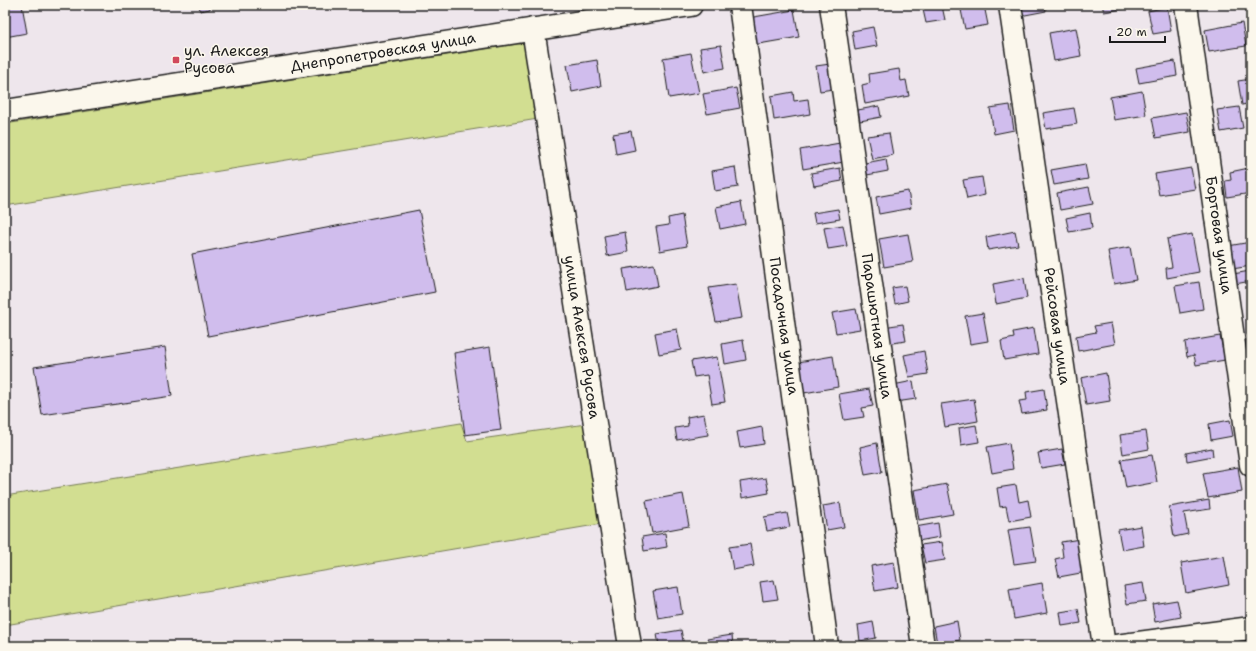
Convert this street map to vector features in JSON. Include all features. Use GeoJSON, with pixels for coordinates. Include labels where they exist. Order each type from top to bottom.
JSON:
{"type":"FeatureCollection","features":[{"type":"Feature","properties":{"kind":"street","name":"Днепропетровская улица"},"geometry":{"type":"LineString","coordinates":[[5,111],[691,5]]}},
{"type":"Feature","properties":{"kind":"street","name":"Посадочная улица"},"geometry":{"type":"LineString","coordinates":[[740,5],[827,646]]}},
{"type":"Feature","properties":{"kind":"street","name":"Парашютная улица"},"geometry":{"type":"LineString","coordinates":[[831,5],[923,646]]}},
{"type":"Feature","properties":{"kind":"street","name":"Рейсовая улица"},"geometry":{"type":"LineString","coordinates":[[1010,5],[1104,646]]}},
{"type":"Feature","properties":{"kind":"street","name":"Бортовая улица"},"geometry":{"type":"LineString","coordinates":[[1186,5],[1251,465]]}},
{"type":"Feature","properties":{"kind":"street","name":"улица Алексея Русова"},"geometry":{"type":"LineString","coordinates":[[533,29],[630,646]]}},
{"type":"Feature","properties":{"kind":"street"},"geometry":{"type":"LineString","coordinates":[[1116,646],[1251,628]]}},
{"type":"Feature","properties":{"kind":"green space"},"geometry":{"type":"Polygon","coordinates":[[[531,42],[544,118],[5,206],[5,124],[531,42]]]}},
{"type":"Feature","properties":{"kind":"green space"},"geometry":{"type":"Polygon","coordinates":[[[461,423],[467,441],[586,424],[607,523],[5,625],[5,496],[461,423]]]}},
{"type":"Feature","properties":{"kind":"building"},"geometry":{"type":"Polygon","coordinates":[[[5,5],[22,5],[27,33],[5,37],[5,5]]]}},
{"type":"Feature","properties":{"kind":"building"},"geometry":{"type":"Polygon","coordinates":[[[199,5],[210,5],[210,9],[200,11],[199,5]]]}},
{"type":"Feature","properties":{"kind":"building"},"geometry":{"type":"Polygon","coordinates":[[[922,5],[946,5],[942,6],[945,20],[926,23],[922,5]]]}},
{"type":"Feature","properties":{"kind":"building"},"geometry":{"type":"Polygon","coordinates":[[[984,5],[988,25],[965,29],[961,10],[984,5]]]}},
{"type":"Feature","properties":{"kind":"building"},"geometry":{"type":"Polygon","coordinates":[[[1018,5],[1045,5],[1046,11],[1020,16],[1018,5]]]}},
{"type":"Feature","properties":{"kind":"building"},"geometry":{"type":"Polygon","coordinates":[[[1102,5],[1134,5],[1135,7],[1104,12],[1102,5]]]}},
{"type":"Feature","properties":{"kind":"building"},"geometry":{"type":"Polygon","coordinates":[[[1167,7],[1171,31],[1153,34],[1148,11],[1167,7]]]}},
{"type":"Feature","properties":{"kind":"building"},"geometry":{"type":"Polygon","coordinates":[[[794,10],[799,37],[753,45],[748,18],[794,10]]]}},
{"type":"Feature","properties":{"kind":"building"},"geometry":{"type":"Polygon","coordinates":[[[1242,23],[1246,46],[1209,52],[1205,30],[1242,23]]]}},
{"type":"Feature","properties":{"kind":"building"},"geometry":{"type":"Polygon","coordinates":[[[873,27],[877,46],[855,50],[852,31],[873,27]]]}},
{"type":"Feature","properties":{"kind":"building"},"geometry":{"type":"Polygon","coordinates":[[[1076,28],[1081,56],[1054,61],[1049,33],[1076,28]]]}},
{"type":"Feature","properties":{"kind":"building"},"geometry":{"type":"Polygon","coordinates":[[[721,45],[725,68],[704,72],[700,48],[721,45]]]}},
{"type":"Feature","properties":{"kind":"building"},"geometry":{"type":"Polygon","coordinates":[[[691,53],[699,93],[669,98],[663,58],[691,53]]]}},
{"type":"Feature","properties":{"kind":"building"},"geometry":{"type":"Polygon","coordinates":[[[597,60],[601,86],[572,92],[567,65],[597,60]]]}},
{"type":"Feature","properties":{"kind":"building"},"geometry":{"type":"Polygon","coordinates":[[[1175,61],[1177,76],[1139,83],[1136,68],[1175,61]]]}},
{"type":"Feature","properties":{"kind":"building"},"geometry":{"type":"Polygon","coordinates":[[[830,64],[833,89],[820,91],[816,66],[830,64]]]}},
{"type":"Feature","properties":{"kind":"building"},"geometry":{"type":"Polygon","coordinates":[[[899,69],[901,81],[906,80],[909,96],[865,104],[862,85],[870,83],[869,74],[899,69]]]}},
{"type":"Feature","properties":{"kind":"building"},"geometry":{"type":"Polygon","coordinates":[[[1251,79],[1251,103],[1242,105],[1238,81],[1251,79]]]}},
{"type":"Feature","properties":{"kind":"building"},"geometry":{"type":"Polygon","coordinates":[[[736,88],[740,108],[707,114],[703,94],[736,88]]]}},
{"type":"Feature","properties":{"kind":"building"},"geometry":{"type":"Polygon","coordinates":[[[1142,91],[1146,115],[1114,120],[1110,97],[1142,91]]]}},
{"type":"Feature","properties":{"kind":"building"},"geometry":{"type":"Polygon","coordinates":[[[793,92],[794,101],[808,99],[810,114],[774,120],[771,96],[793,92]]]}},
{"type":"Feature","properties":{"kind":"building"},"geometry":{"type":"Polygon","coordinates":[[[1010,105],[1014,130],[994,134],[990,108],[1010,105]]]}},
{"type":"Feature","properties":{"kind":"building"},"geometry":{"type":"Polygon","coordinates":[[[879,106],[881,117],[860,121],[858,110],[879,106]]]}},
{"type":"Feature","properties":{"kind":"building"},"geometry":{"type":"Polygon","coordinates":[[[1239,107],[1243,128],[1221,132],[1217,110],[1239,107]]]}},
{"type":"Feature","properties":{"kind":"building"},"geometry":{"type":"Polygon","coordinates":[[[1074,108],[1077,124],[1046,129],[1043,113],[1074,108]]]}},
{"type":"Feature","properties":{"kind":"building"},"geometry":{"type":"Polygon","coordinates":[[[1186,112],[1190,132],[1156,138],[1152,118],[1186,112]]]}},
{"type":"Feature","properties":{"kind":"building"},"geometry":{"type":"Polygon","coordinates":[[[631,131],[635,150],[616,154],[613,134],[631,131]]]}},
{"type":"Feature","properties":{"kind":"building"},"geometry":{"type":"Polygon","coordinates":[[[889,133],[893,155],[872,159],[867,136],[889,133]]]}},
{"type":"Feature","properties":{"kind":"building"},"geometry":{"type":"Polygon","coordinates":[[[840,143],[844,162],[803,169],[800,150],[840,143]]]}},
{"type":"Feature","properties":{"kind":"building"},"geometry":{"type":"Polygon","coordinates":[[[886,159],[888,171],[867,175],[865,163],[886,159]]]}},
{"type":"Feature","properties":{"kind":"building"},"geometry":{"type":"Polygon","coordinates":[[[1085,164],[1088,179],[1054,185],[1051,170],[1085,164]]]}},
{"type":"Feature","properties":{"kind":"building"},"geometry":{"type":"Polygon","coordinates":[[[735,167],[738,187],[715,191],[712,171],[735,167]]]}},
{"type":"Feature","properties":{"kind":"building"},"geometry":{"type":"Polygon","coordinates":[[[840,168],[842,181],[814,186],[811,173],[840,168]]]}},
{"type":"Feature","properties":{"kind":"building"},"geometry":{"type":"Polygon","coordinates":[[[1191,168],[1195,189],[1159,195],[1155,174],[1191,168]]]}},
{"type":"Feature","properties":{"kind":"building"},"geometry":{"type":"Polygon","coordinates":[[[1249,168],[1251,193],[1227,197],[1225,181],[1231,180],[1230,172],[1249,168]]]}},
{"type":"Feature","properties":{"kind":"building"},"geometry":{"type":"Polygon","coordinates":[[[982,177],[985,195],[967,199],[963,180],[982,177]]]}},
{"type":"Feature","properties":{"kind":"building"},"geometry":{"type":"Polygon","coordinates":[[[1089,187],[1093,204],[1060,210],[1057,193],[1089,187]]]}},
{"type":"Feature","properties":{"kind":"building"},"geometry":{"type":"Polygon","coordinates":[[[908,191],[911,208],[879,214],[876,197],[908,191]]]}},
{"type":"Feature","properties":{"kind":"building"},"geometry":{"type":"Polygon","coordinates":[[[741,202],[745,224],[720,229],[716,207],[741,202]]]}},
{"type":"Feature","properties":{"kind":"building"},"geometry":{"type":"Polygon","coordinates":[[[838,209],[840,219],[815,223],[813,213],[838,209]]]}},
{"type":"Feature","properties":{"kind":"building"},"geometry":{"type":"Polygon","coordinates":[[[419,210],[435,292],[208,336],[192,254],[419,210]]]}},
{"type":"Feature","properties":{"kind":"building"},"geometry":{"type":"Polygon","coordinates":[[[1090,213],[1092,228],[1069,232],[1066,218],[1090,213]]]}},
{"type":"Feature","properties":{"kind":"building"},"geometry":{"type":"Polygon","coordinates":[[[682,215],[687,246],[660,251],[656,227],[669,225],[668,218],[682,215]]]}},
{"type":"Feature","properties":{"kind":"building"},"geometry":{"type":"Polygon","coordinates":[[[843,225],[847,246],[828,249],[824,228],[843,225]]]}},
{"type":"Feature","properties":{"kind":"building"},"geometry":{"type":"Polygon","coordinates":[[[1015,231],[1018,245],[988,250],[986,237],[1015,231]]]}},
{"type":"Feature","properties":{"kind":"building"},"geometry":{"type":"Polygon","coordinates":[[[625,232],[628,252],[607,256],[604,236],[625,232]]]}},
{"type":"Feature","properties":{"kind":"building"},"geometry":{"type":"Polygon","coordinates":[[[908,234],[913,262],[884,267],[879,239],[908,234]]]}},
{"type":"Feature","properties":{"kind":"building"},"geometry":{"type":"Polygon","coordinates":[[[1192,234],[1199,272],[1167,278],[1166,268],[1172,267],[1167,239],[1192,234]]]}},
{"type":"Feature","properties":{"kind":"building"},"geometry":{"type":"Polygon","coordinates":[[[1251,242],[1251,266],[1232,269],[1228,246],[1251,242]]]}},
{"type":"Feature","properties":{"kind":"building"},"geometry":{"type":"Polygon","coordinates":[[[1130,247],[1136,280],[1114,284],[1108,251],[1130,247]]]}},
{"type":"Feature","properties":{"kind":"building"},"geometry":{"type":"Polygon","coordinates":[[[654,264],[658,286],[627,292],[623,269],[654,264]]]}},
{"type":"Feature","properties":{"kind":"building"},"geometry":{"type":"Polygon","coordinates":[[[1250,271],[1251,281],[1235,284],[1233,274],[1250,271]]]}},
{"type":"Feature","properties":{"kind":"building"},"geometry":{"type":"Polygon","coordinates":[[[1024,278],[1027,298],[996,304],[993,284],[1024,278]]]}},
{"type":"Feature","properties":{"kind":"building"},"geometry":{"type":"Polygon","coordinates":[[[1199,282],[1203,309],[1180,313],[1175,286],[1199,282]]]}},
{"type":"Feature","properties":{"kind":"building"},"geometry":{"type":"Polygon","coordinates":[[[736,284],[742,318],[716,322],[709,288],[736,284]]]}},
{"type":"Feature","properties":{"kind":"building"},"geometry":{"type":"Polygon","coordinates":[[[905,286],[908,301],[895,304],[892,288],[905,286]]]}},
{"type":"Feature","properties":{"kind":"building"},"geometry":{"type":"Polygon","coordinates":[[[1248,308],[1251,308],[1251,320],[1250,320],[1248,308]]]}},
{"type":"Feature","properties":{"kind":"building"},"geometry":{"type":"Polygon","coordinates":[[[856,309],[860,329],[836,333],[832,313],[856,309]]]}},
{"type":"Feature","properties":{"kind":"building"},"geometry":{"type":"Polygon","coordinates":[[[983,313],[988,341],[970,344],[965,316],[983,313]]]}},
{"type":"Feature","properties":{"kind":"building"},"geometry":{"type":"Polygon","coordinates":[[[1111,323],[1115,344],[1078,351],[1076,336],[1096,332],[1094,326],[1111,323]]]}},
{"type":"Feature","properties":{"kind":"building"},"geometry":{"type":"Polygon","coordinates":[[[903,324],[906,341],[886,344],[883,327],[903,324]]]}},
{"type":"Feature","properties":{"kind":"building"},"geometry":{"type":"Polygon","coordinates":[[[1034,328],[1038,354],[1004,360],[1001,341],[1014,338],[1013,332],[1034,328]]]}},
{"type":"Feature","properties":{"kind":"building"},"geometry":{"type":"Polygon","coordinates":[[[677,329],[681,350],[659,354],[655,333],[677,329]]]}},
{"type":"Feature","properties":{"kind":"building"},"geometry":{"type":"Polygon","coordinates":[[[1220,336],[1225,360],[1196,365],[1194,355],[1187,357],[1185,342],[1220,336]]]}},
{"type":"Feature","properties":{"kind":"building"},"geometry":{"type":"Polygon","coordinates":[[[743,340],[746,360],[725,364],[722,344],[743,340]]]}},
{"type":"Feature","properties":{"kind":"building"},"geometry":{"type":"Polygon","coordinates":[[[165,347],[172,396],[42,415],[34,367],[165,347]]]}},
{"type":"Feature","properties":{"kind":"building"},"geometry":{"type":"Polygon","coordinates":[[[490,347],[501,430],[465,435],[454,353],[490,347]]]}},
{"type":"Feature","properties":{"kind":"building"},"geometry":{"type":"Polygon","coordinates":[[[924,351],[928,374],[909,377],[904,355],[924,351]]]}},
{"type":"Feature","properties":{"kind":"building"},"geometry":{"type":"Polygon","coordinates":[[[833,356],[838,387],[804,393],[798,362],[833,356]]]}},
{"type":"Feature","properties":{"kind":"building"},"geometry":{"type":"Polygon","coordinates":[[[717,357],[725,402],[712,404],[707,375],[694,377],[691,361],[717,357]]]}},
{"type":"Feature","properties":{"kind":"building"},"geometry":{"type":"Polygon","coordinates":[[[1246,363],[1251,363],[1251,382],[1249,382],[1246,363]]]}},
{"type":"Feature","properties":{"kind":"building"},"geometry":{"type":"Polygon","coordinates":[[[1106,373],[1110,401],[1086,405],[1081,378],[1106,373]]]}},
{"type":"Feature","properties":{"kind":"building"},"geometry":{"type":"Polygon","coordinates":[[[913,381],[916,399],[896,402],[893,385],[913,381]]]}},
{"type":"Feature","properties":{"kind":"building"},"geometry":{"type":"Polygon","coordinates":[[[869,389],[873,406],[862,408],[864,417],[844,420],[839,394],[869,389]]]}},
{"type":"Feature","properties":{"kind":"building"},"geometry":{"type":"Polygon","coordinates":[[[1044,389],[1047,410],[1022,414],[1019,401],[1027,400],[1026,392],[1044,389]]]}},
{"type":"Feature","properties":{"kind":"building"},"geometry":{"type":"Polygon","coordinates":[[[974,399],[978,421],[945,427],[941,404],[974,399]]]}},
{"type":"Feature","properties":{"kind":"building"},"geometry":{"type":"Polygon","coordinates":[[[704,414],[708,435],[677,440],[675,428],[688,426],[687,417],[704,414]]]}},
{"type":"Feature","properties":{"kind":"building"},"geometry":{"type":"Polygon","coordinates":[[[1230,420],[1233,436],[1211,440],[1209,424],[1230,420]]]}},
{"type":"Feature","properties":{"kind":"building"},"geometry":{"type":"Polygon","coordinates":[[[976,425],[979,442],[961,445],[959,428],[976,425]]]}},
{"type":"Feature","properties":{"kind":"building"},"geometry":{"type":"Polygon","coordinates":[[[762,427],[764,444],[740,448],[737,432],[762,427]]]}},
{"type":"Feature","properties":{"kind":"building"},"geometry":{"type":"Polygon","coordinates":[[[1146,431],[1149,449],[1123,454],[1120,435],[1146,431]]]}},
{"type":"Feature","properties":{"kind":"building"},"geometry":{"type":"Polygon","coordinates":[[[877,443],[882,472],[865,475],[860,447],[877,443]]]}},
{"type":"Feature","properties":{"kind":"building"},"geometry":{"type":"Polygon","coordinates":[[[1009,443],[1013,469],[992,473],[987,447],[1009,443]]]}},
{"type":"Feature","properties":{"kind":"building"},"geometry":{"type":"Polygon","coordinates":[[[1212,448],[1213,456],[1187,461],[1186,453],[1212,448]]]}},
{"type":"Feature","properties":{"kind":"building"},"geometry":{"type":"Polygon","coordinates":[[[1062,449],[1065,464],[1041,468],[1038,453],[1062,449]]]}},
{"type":"Feature","properties":{"kind":"building"},"geometry":{"type":"Polygon","coordinates":[[[1152,455],[1157,482],[1126,488],[1121,460],[1152,455]]]}},
{"type":"Feature","properties":{"kind":"building"},"geometry":{"type":"Polygon","coordinates":[[[1238,467],[1242,492],[1208,498],[1203,473],[1238,467]]]}},
{"type":"Feature","properties":{"kind":"building"},"geometry":{"type":"Polygon","coordinates":[[[766,478],[769,493],[742,498],[740,482],[766,478]]]}},
{"type":"Feature","properties":{"kind":"building"},"geometry":{"type":"Polygon","coordinates":[[[947,484],[953,514],[919,520],[914,490],[947,484]]]}},
{"type":"Feature","properties":{"kind":"building"},"geometry":{"type":"Polygon","coordinates":[[[1016,485],[1019,502],[1028,500],[1031,517],[1009,521],[1006,506],[1000,507],[997,488],[1016,485]]]}},
{"type":"Feature","properties":{"kind":"building"},"geometry":{"type":"Polygon","coordinates":[[[683,494],[689,526],[652,533],[646,501],[683,494]]]}},
{"type":"Feature","properties":{"kind":"building"},"geometry":{"type":"Polygon","coordinates":[[[1209,500],[1210,509],[1184,513],[1188,534],[1174,537],[1169,507],[1209,500]]]}},
{"type":"Feature","properties":{"kind":"building"},"geometry":{"type":"Polygon","coordinates":[[[840,503],[844,527],[827,530],[823,506],[840,503]]]}},
{"type":"Feature","properties":{"kind":"building"},"geometry":{"type":"Polygon","coordinates":[[[787,513],[790,527],[767,531],[764,517],[787,513]]]}},
{"type":"Feature","properties":{"kind":"building"},"geometry":{"type":"Polygon","coordinates":[[[938,523],[940,537],[918,541],[915,527],[938,523]]]}},
{"type":"Feature","properties":{"kind":"building"},"geometry":{"type":"Polygon","coordinates":[[[1141,526],[1144,546],[1122,550],[1118,530],[1141,526]]]}},
{"type":"Feature","properties":{"kind":"building"},"geometry":{"type":"Polygon","coordinates":[[[1030,527],[1036,561],[1014,564],[1008,530],[1030,527]]]}},
{"type":"Feature","properties":{"kind":"building"},"geometry":{"type":"Polygon","coordinates":[[[665,533],[667,547],[644,551],[642,537],[665,533]]]}},
{"type":"Feature","properties":{"kind":"building"},"geometry":{"type":"Polygon","coordinates":[[[1080,539],[1086,572],[1059,577],[1055,559],[1063,557],[1061,542],[1080,539]]]}},
{"type":"Feature","properties":{"kind":"building"},"geometry":{"type":"Polygon","coordinates":[[[942,542],[945,560],[925,563],[921,545],[942,542]]]}},
{"type":"Feature","properties":{"kind":"building"},"geometry":{"type":"Polygon","coordinates":[[[750,544],[754,566],[733,570],[729,547],[750,544]]]}},
{"type":"Feature","properties":{"kind":"building"},"geometry":{"type":"Polygon","coordinates":[[[1224,556],[1229,585],[1186,593],[1181,563],[1224,556]]]}},
{"type":"Feature","properties":{"kind":"building"},"geometry":{"type":"Polygon","coordinates":[[[894,562],[898,587],[875,591],[871,566],[894,562]]]}},
{"type":"Feature","properties":{"kind":"building"},"geometry":{"type":"Polygon","coordinates":[[[774,580],[778,599],[763,601],[760,582],[774,580]]]}},
{"type":"Feature","properties":{"kind":"building"},"geometry":{"type":"Polygon","coordinates":[[[1042,583],[1047,613],[1014,619],[1009,589],[1042,583]]]}},
{"type":"Feature","properties":{"kind":"building"},"geometry":{"type":"Polygon","coordinates":[[[1143,583],[1146,601],[1127,604],[1124,586],[1143,583]]]}},
{"type":"Feature","properties":{"kind":"building"},"geometry":{"type":"Polygon","coordinates":[[[678,587],[682,614],[658,618],[653,591],[678,587]]]}},
{"type":"Feature","properties":{"kind":"building"},"geometry":{"type":"Polygon","coordinates":[[[1177,600],[1181,617],[1155,622],[1152,604],[1177,600]]]}},
{"type":"Feature","properties":{"kind":"building"},"geometry":{"type":"Polygon","coordinates":[[[1078,609],[1081,623],[1062,626],[1060,612],[1078,609]]]}},
{"type":"Feature","properties":{"kind":"building"},"geometry":{"type":"Polygon","coordinates":[[[957,621],[960,640],[937,644],[934,626],[957,621]]]}},
{"type":"Feature","properties":{"kind":"building"},"geometry":{"type":"Polygon","coordinates":[[[873,622],[876,638],[860,641],[858,625],[873,622]]]}},
{"type":"Feature","properties":{"kind":"building"},"geometry":{"type":"Polygon","coordinates":[[[681,630],[684,646],[659,646],[657,634],[681,630]]]}},
{"type":"Feature","properties":{"kind":"building"},"geometry":{"type":"Polygon","coordinates":[[[732,635],[733,646],[708,646],[707,639],[732,635]]]}},
{"type":"Feature","properties":{"kind":"building"},"geometry":{"type":"Polygon","coordinates":[[[794,642],[795,646],[776,646],[776,645],[794,642]]]}},
{"type":"Feature","properties":{"kind":"place","name":"ул. Алексея Русова"},"geometry":{"type":"Point","coordinates":[176,60]}}]}
